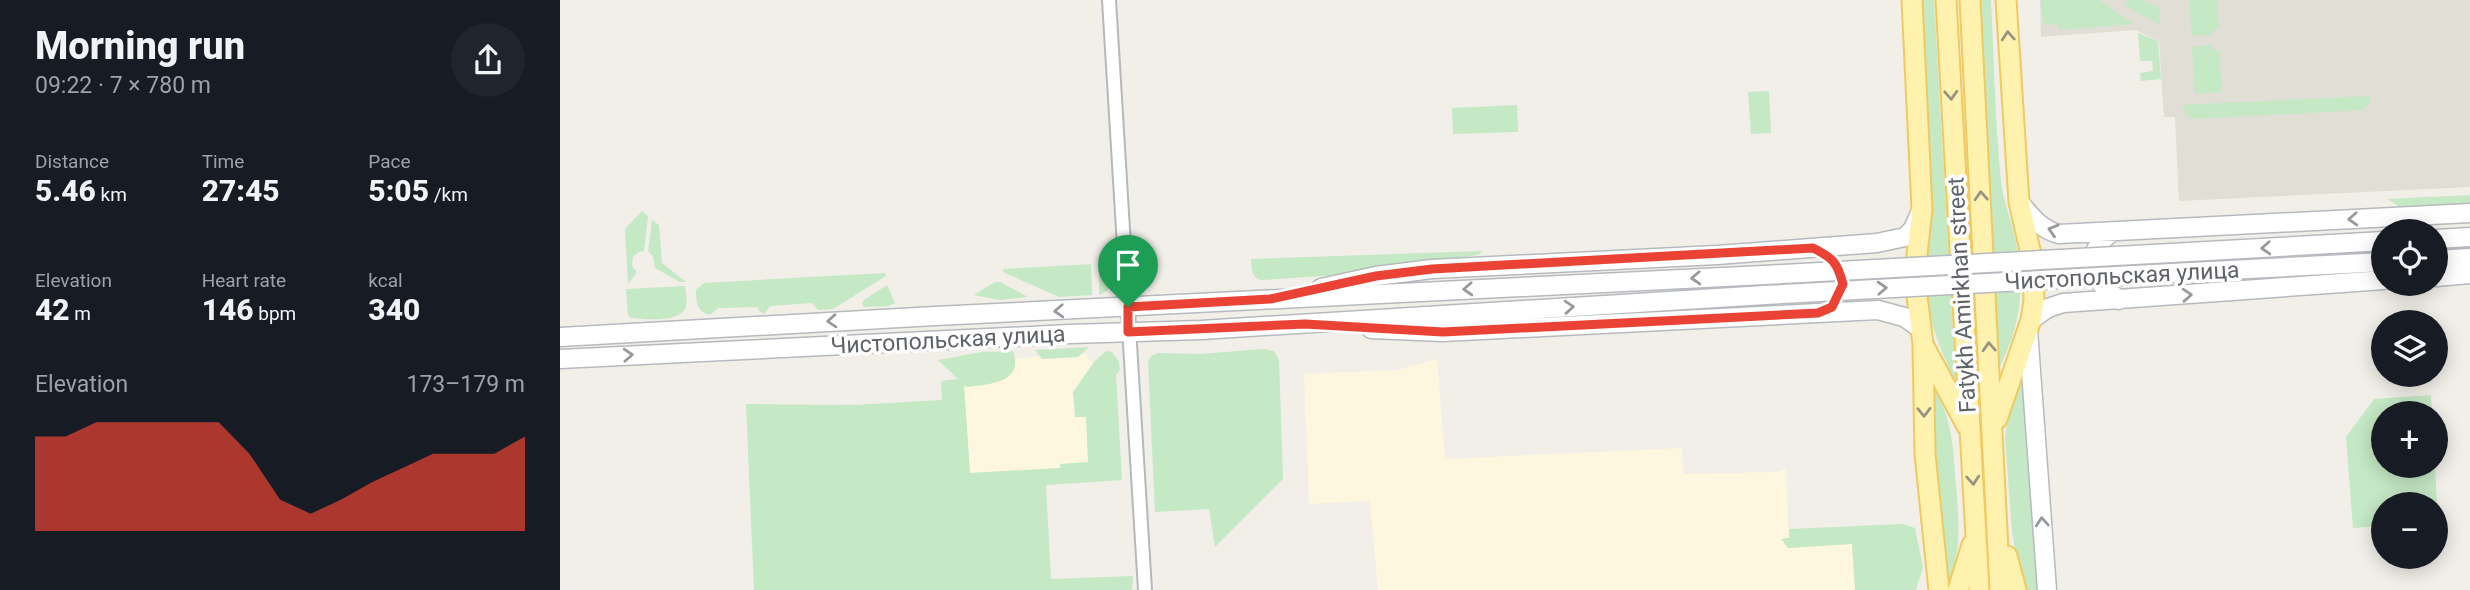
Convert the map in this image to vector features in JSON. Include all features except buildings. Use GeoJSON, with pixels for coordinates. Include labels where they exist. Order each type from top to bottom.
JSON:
{"type":"FeatureCollection","features":[{"type":"Feature","properties":{"kind":"main road"},"geometry":{"type":"LineString","coordinates":[[1912,0],[1922,209],[1916,280],[1921,336],[1925,454],[1939,590]]}},
{"type":"Feature","properties":{"kind":"main road","name":"Fatykh Amirkhan street"},"geometry":{"type":"LineString","coordinates":[[1946,0],[1979,590]]}},
{"type":"Feature","properties":{"kind":"main road","name":"Fatykh Amirkhan street"},"geometry":{"type":"LineString","coordinates":[[1970,0],[1994,430],[2000,590]]}},
{"type":"Feature","properties":{"kind":"main road"},"geometry":{"type":"LineString","coordinates":[[1994,430],[2029,325],[2034,301],[2033,263],[2019,202],[2006,0]]}},
{"type":"Feature","properties":{"kind":"main road"},"geometry":{"type":"LineString","coordinates":[[2019,202],[2036,222],[2059,234],[2470,213]]}},
{"type":"Feature","properties":{"kind":"main road"},"geometry":{"type":"LineString","coordinates":[[1270,299],[1376,276],[1432,269],[1877,243],[1905,237],[1913,229],[1922,209]]}},
{"type":"Feature","properties":{"kind":"main road"},"geometry":{"type":"LineString","coordinates":[[2112,232],[2096,246],[2093,263],[2098,281],[2119,300]]}},
{"type":"Feature","properties":{"kind":"main road"},"geometry":{"type":"LineString","coordinates":[[2448,238],[2470,237]]}},
{"type":"Feature","properties":{"kind":"main road","name":"Чистопольская улица"},"geometry":{"type":"LineString","coordinates":[[560,337],[2371,243]]}},
{"type":"Feature","properties":{"kind":"main road"},"geometry":{"type":"LineString","coordinates":[[1813,248],[1830,256],[1839,268],[1843,284],[1832,307],[1818,313]]}},
{"type":"Feature","properties":{"kind":"main road"},"geometry":{"type":"LineString","coordinates":[[2448,259],[2470,258]]}},
{"type":"Feature","properties":{"kind":"main road","name":"Чистопольская улица"},"geometry":{"type":"LineString","coordinates":[[560,359],[1305,324],[1765,295],[2371,263]]}},
{"type":"Feature","properties":{"kind":"main road"},"geometry":{"type":"LineString","coordinates":[[2448,276],[2470,274]]}},
{"type":"Feature","properties":{"kind":"main road"},"geometry":{"type":"LineString","coordinates":[[2029,325],[2054,305],[2371,282]]}},
{"type":"Feature","properties":{"kind":"main road"},"geometry":{"type":"LineString","coordinates":[[1305,324],[1443,332],[1878,310],[1905,317],[1921,336],[1970,431]]}},
{"type":"Feature","properties":{"kind":"main road"},"geometry":{"type":"LineString","coordinates":[[2029,325],[2047,590]]}},
{"type":"Feature","properties":{"kind":"main road"},"geometry":{"type":"LineString","coordinates":[[1997,518],[2016,590]]}},
{"type":"Feature","properties":{"kind":"main road"},"geometry":{"type":"LineString","coordinates":[[1958,590],[1976,530]]}},
{"type":"Feature","properties":{"kind":"street"},"geometry":{"type":"LineString","coordinates":[[1109,0],[1145,590]]}},
{"type":"Feature","properties":{"kind":"shaded area"},"geometry":{"type":"Polygon","coordinates":[[[2040,0],[2470,0],[2470,187],[2179,201],[2175,117],[2164,117],[2159,41],[2135,30],[2041,37],[2040,0]]]}},
{"type":"Feature","properties":{"kind":"shaded area"},"geometry":{"type":"Polygon","coordinates":[[[1084,353],[1093,363],[1073,392],[1086,417],[1089,462],[1060,468],[970,473],[964,386],[996,383],[1014,367],[1016,359],[1039,356],[1043,359],[1078,357],[1084,353]]]}},
{"type":"Feature","properties":{"kind":"shaded area"},"geometry":{"type":"Polygon","coordinates":[[[1437,359],[1445,459],[1682,448],[1683,474],[1776,472],[1786,469],[1789,538],[1782,539],[1789,548],[1852,544],[1855,590],[1378,590],[1370,501],[1309,504],[1304,374],[1397,370],[1437,359]]]}},
{"type":"Feature","properties":{"kind":"green space"},"geometry":{"type":"Polygon","coordinates":[[[1920,0],[1934,0],[1956,383],[1936,337],[1925,290],[1925,255],[1932,181],[1920,0]]]}},
{"type":"Feature","properties":{"kind":"green space"},"geometry":{"type":"Polygon","coordinates":[[[1976,0],[1991,0],[2001,181],[2015,238],[2020,275],[2016,325],[1995,376],[1976,0]]]}},
{"type":"Feature","properties":{"kind":"green space"},"geometry":{"type":"Polygon","coordinates":[[[2041,0],[2099,0],[2134,24],[2059,30],[2058,24],[2043,25],[2041,0]]]}},
{"type":"Feature","properties":{"kind":"green space"},"geometry":{"type":"Polygon","coordinates":[[[2129,0],[2140,0],[2159,7],[2160,25],[2124,5],[2129,0]]]}},
{"type":"Feature","properties":{"kind":"green space"},"geometry":{"type":"Polygon","coordinates":[[[2189,0],[2217,0],[2219,28],[2210,35],[2192,36],[2189,0]]]}},
{"type":"Feature","properties":{"kind":"green space"},"geometry":{"type":"Polygon","coordinates":[[[2138,33],[2158,41],[2161,79],[2141,81],[2140,73],[2153,71],[2152,61],[2140,61],[2138,33]]]}},
{"type":"Feature","properties":{"kind":"green space"},"geometry":{"type":"Polygon","coordinates":[[[2210,45],[2219,51],[2222,92],[2195,94],[2192,47],[2210,45]]]}},
{"type":"Feature","properties":{"kind":"green space"},"geometry":{"type":"Polygon","coordinates":[[[1769,91],[1771,133],[1751,134],[1748,92],[1769,91]]]}},
{"type":"Feature","properties":{"kind":"green space"},"geometry":{"type":"Polygon","coordinates":[[[2370,96],[2370,102],[2363,110],[2195,119],[2187,116],[2182,105],[2370,96]]]}},
{"type":"Feature","properties":{"kind":"green space"},"geometry":{"type":"Polygon","coordinates":[[[1517,105],[1518,132],[1453,134],[1452,108],[1517,105]]]}},
{"type":"Feature","properties":{"kind":"green space"},"geometry":{"type":"Polygon","coordinates":[[[2470,195],[2470,206],[2398,206],[2388,199],[2470,195]]]}},
{"type":"Feature","properties":{"kind":"green space"},"geometry":{"type":"Polygon","coordinates":[[[642,211],[648,216],[644,251],[633,257],[632,266],[637,272],[628,284],[625,229],[642,211]]]}},
{"type":"Feature","properties":{"kind":"green space"},"geometry":{"type":"Polygon","coordinates":[[[652,220],[659,225],[662,263],[686,282],[680,282],[655,268],[653,256],[648,251],[652,220]]]}},
{"type":"Feature","properties":{"kind":"green space"},"geometry":{"type":"Polygon","coordinates":[[[1483,251],[1478,255],[1338,275],[1263,280],[1254,276],[1251,259],[1483,251]]]}},
{"type":"Feature","properties":{"kind":"green space"},"geometry":{"type":"Polygon","coordinates":[[[1099,263],[1115,263],[1111,286],[1099,295],[1099,263]]]}},
{"type":"Feature","properties":{"kind":"green space"},"geometry":{"type":"Polygon","coordinates":[[[1091,264],[1092,295],[1059,297],[1003,272],[1004,269],[1091,264]]]}},
{"type":"Feature","properties":{"kind":"green space"},"geometry":{"type":"Polygon","coordinates":[[[885,273],[886,276],[833,309],[818,310],[812,303],[770,306],[764,314],[758,307],[718,308],[710,315],[700,309],[696,299],[696,290],[704,283],[885,273]]]}},
{"type":"Feature","properties":{"kind":"green space"},"geometry":{"type":"Polygon","coordinates":[[[995,282],[1028,297],[1000,300],[974,295],[995,282]]]}},
{"type":"Feature","properties":{"kind":"green space"},"geometry":{"type":"Polygon","coordinates":[[[887,285],[895,303],[864,307],[864,300],[887,285]]]}},
{"type":"Feature","properties":{"kind":"green space"},"geometry":{"type":"Polygon","coordinates":[[[685,286],[686,307],[681,313],[668,318],[652,319],[631,318],[628,315],[626,289],[685,286]]]}},
{"type":"Feature","properties":{"kind":"green space"},"geometry":{"type":"Polygon","coordinates":[[[1089,347],[1078,357],[1042,359],[1035,350],[1089,347]]]}},
{"type":"Feature","properties":{"kind":"green space"},"geometry":{"type":"Polygon","coordinates":[[[1263,349],[1274,351],[1279,360],[1283,479],[1215,547],[1209,509],[1155,512],[1148,361],[1152,355],[1158,353],[1201,354],[1263,349]]]}},
{"type":"Feature","properties":{"kind":"green space"},"geometry":{"type":"Polygon","coordinates":[[[1013,351],[1014,370],[1009,376],[985,385],[964,385],[970,473],[1060,468],[1060,464],[1088,462],[1086,417],[1075,417],[1073,392],[1095,361],[1106,351],[1112,352],[1119,362],[1120,370],[1116,375],[1122,480],[1046,485],[1051,579],[1133,576],[1132,590],[754,590],[746,404],[854,405],[942,400],[941,381],[958,379],[938,360],[982,352],[1013,351]]]}},
{"type":"Feature","properties":{"kind":"green space"},"geometry":{"type":"Polygon","coordinates":[[[2022,366],[2026,384],[2037,590],[2022,590],[2012,532],[2005,437],[2011,400],[2022,366]]]}},
{"type":"Feature","properties":{"kind":"green space"},"geometry":{"type":"Polygon","coordinates":[[[1933,381],[1951,436],[1958,505],[1956,562],[1948,590],[1934,428],[1933,381]]]}},
{"type":"Feature","properties":{"kind":"green space"},"geometry":{"type":"Polygon","coordinates":[[[2431,395],[2431,401],[2373,401],[2431,395]]]}},
{"type":"Feature","properties":{"kind":"green space"},"geometry":{"type":"Polygon","coordinates":[[[2371,403],[2371,478],[2436,478],[2436,492],[2371,492],[2371,527],[2353,528],[2346,437],[2371,403]]]}},
{"type":"Feature","properties":{"kind":"green space"},"geometry":{"type":"Polygon","coordinates":[[[1903,524],[1915,528],[1923,567],[1916,590],[1855,590],[1852,544],[1788,548],[1781,539],[1789,538],[1789,529],[1903,524]]]}},
{"type":"Feature","properties":{"kind":"route"},"geometry":{"type":"LineString","coordinates":[[1813,248],[1830,256],[1839,268],[1843,284],[1832,307],[1818,313],[1443,332],[1305,324],[1128,332],[1128,307],[1270,299],[1376,276],[1432,269],[1813,248]]}}]}
